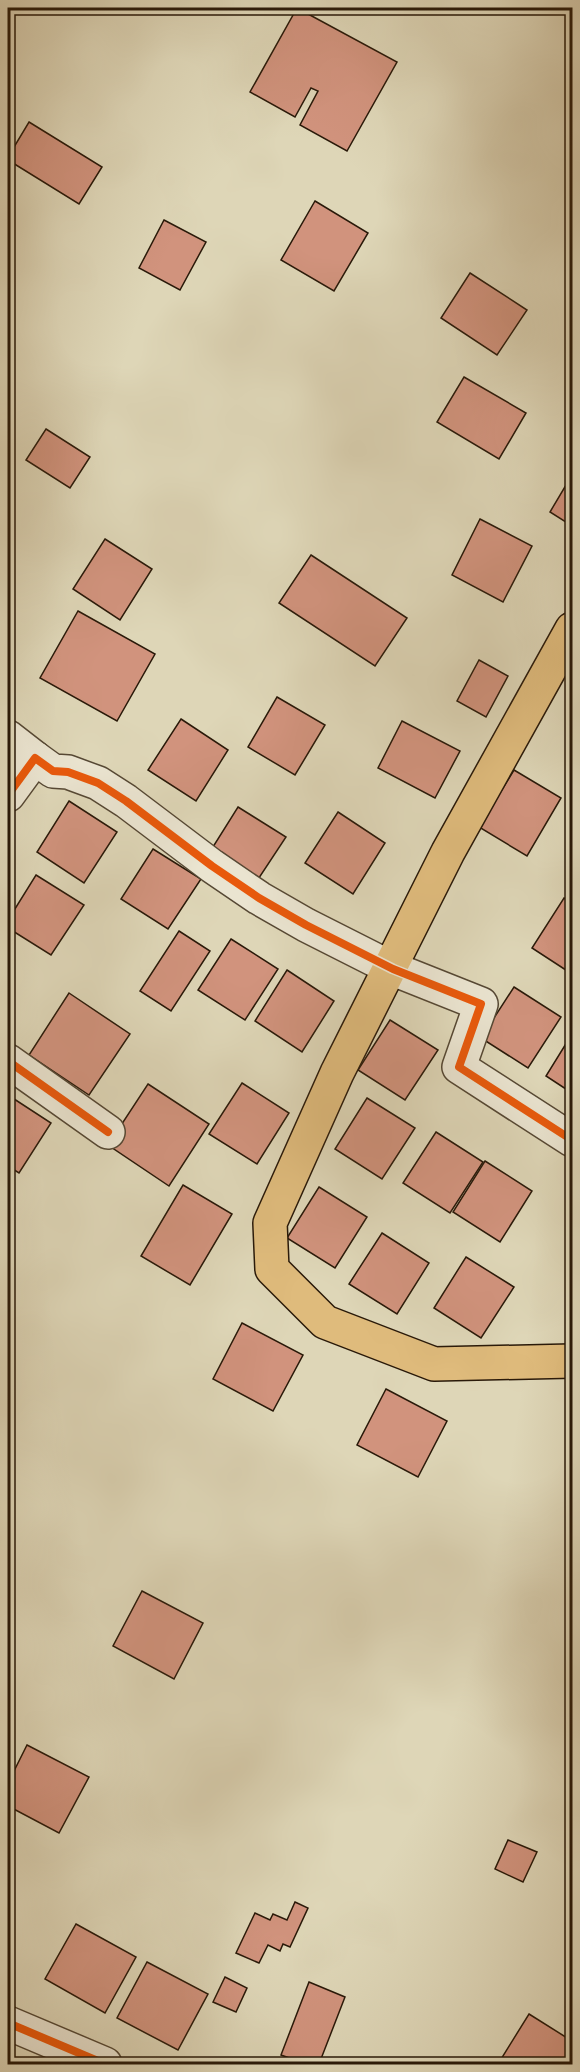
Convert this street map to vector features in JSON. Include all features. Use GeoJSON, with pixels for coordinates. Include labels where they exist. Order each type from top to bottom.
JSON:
{"type":"FeatureCollection","features":[{"type":"Feature","properties":{"kind":"main road"},"geometry":{"type":"LineString","coordinates":[[573,629],[448,852],[337,1073],[270,1222],[272,1269],[324,1322],[434,1364],[573,1361]]}},
{"type":"Feature","properties":{"kind":"street"},"geometry":{"type":"LineString","coordinates":[[8,737],[53,771],[68,772],[98,783],[126,801],[212,866],[259,898],[306,925],[390,968],[481,1004],[459,1067],[573,1140]]}},
{"type":"Feature","properties":{"kind":"street"},"geometry":{"type":"LineString","coordinates":[[8,795],[35,759]]}},
{"type":"Feature","properties":{"kind":"street"},"geometry":{"type":"LineString","coordinates":[[8,1060],[108,1132]]}},
{"type":"Feature","properties":{"kind":"street"},"geometry":{"type":"LineString","coordinates":[[8,2023],[105,2064]]}},
{"type":"Feature","properties":{"kind":"building"},"geometry":{"type":"Polygon","coordinates":[[[297,8],[397,62],[347,151],[300,125],[318,91],[311,88],[295,117],[250,92],[297,8]]]}},
{"type":"Feature","properties":{"kind":"building"},"geometry":{"type":"Polygon","coordinates":[[[29,122],[102,167],[79,204],[8,160],[29,122]]]}},
{"type":"Feature","properties":{"kind":"building"},"geometry":{"type":"Polygon","coordinates":[[[315,201],[368,233],[334,291],[281,260],[315,201]]]}},
{"type":"Feature","properties":{"kind":"building"},"geometry":{"type":"Polygon","coordinates":[[[164,220],[206,242],[180,290],[139,268],[164,220]]]}},
{"type":"Feature","properties":{"kind":"building"},"geometry":{"type":"Polygon","coordinates":[[[470,273],[527,310],[497,355],[441,318],[470,273]]]}},
{"type":"Feature","properties":{"kind":"building"},"geometry":{"type":"Polygon","coordinates":[[[464,377],[526,413],[499,459],[437,422],[464,377]]]}},
{"type":"Feature","properties":{"kind":"building"},"geometry":{"type":"Polygon","coordinates":[[[46,429],[90,457],[70,488],[26,460],[46,429]]]}},
{"type":"Feature","properties":{"kind":"building"},"geometry":{"type":"Polygon","coordinates":[[[569,480],[572,483],[572,526],[550,512],[569,480]]]}},
{"type":"Feature","properties":{"kind":"building"},"geometry":{"type":"Polygon","coordinates":[[[480,519],[532,546],[503,602],[452,575],[480,519]]]}},
{"type":"Feature","properties":{"kind":"building"},"geometry":{"type":"Polygon","coordinates":[[[105,539],[152,569],[120,620],[73,589],[105,539]]]}},
{"type":"Feature","properties":{"kind":"building"},"geometry":{"type":"Polygon","coordinates":[[[311,555],[407,618],[375,666],[279,603],[311,555]]]}},
{"type":"Feature","properties":{"kind":"building"},"geometry":{"type":"Polygon","coordinates":[[[78,611],[155,654],[117,721],[40,678],[78,611]]]}},
{"type":"Feature","properties":{"kind":"building"},"geometry":{"type":"Polygon","coordinates":[[[479,660],[508,676],[486,717],[457,701],[479,660]]]}},
{"type":"Feature","properties":{"kind":"building"},"geometry":{"type":"Polygon","coordinates":[[[277,697],[325,725],[295,775],[248,747],[277,697]]]}},
{"type":"Feature","properties":{"kind":"building"},"geometry":{"type":"Polygon","coordinates":[[[181,719],[228,750],[196,801],[148,770],[181,719]]]}},
{"type":"Feature","properties":{"kind":"building"},"geometry":{"type":"Polygon","coordinates":[[[402,721],[460,751],[435,798],[378,768],[402,721]]]}},
{"type":"Feature","properties":{"kind":"building"},"geometry":{"type":"Polygon","coordinates":[[[514,770],[561,798],[527,856],[479,827],[514,770]]]}},
{"type":"Feature","properties":{"kind":"building"},"geometry":{"type":"Polygon","coordinates":[[[69,801],[117,832],[84,883],[37,852],[69,801]]]}},
{"type":"Feature","properties":{"kind":"building"},"geometry":{"type":"Polygon","coordinates":[[[238,807],[286,837],[253,887],[206,858],[238,807]]]}},
{"type":"Feature","properties":{"kind":"building"},"geometry":{"type":"Polygon","coordinates":[[[338,812],[385,843],[353,894],[305,863],[338,812]]]}},
{"type":"Feature","properties":{"kind":"building"},"geometry":{"type":"Polygon","coordinates":[[[153,849],[201,879],[168,929],[121,899],[153,849]]]}},
{"type":"Feature","properties":{"kind":"building"},"geometry":{"type":"Polygon","coordinates":[[[36,875],[84,905],[51,955],[8,928],[8,920],[36,875]]]}},
{"type":"Feature","properties":{"kind":"building"},"geometry":{"type":"Polygon","coordinates":[[[564,898],[572,903],[572,974],[532,948],[564,898]]]}},
{"type":"Feature","properties":{"kind":"building"},"geometry":{"type":"Polygon","coordinates":[[[179,931],[210,951],[171,1011],[140,991],[179,931]]]}},
{"type":"Feature","properties":{"kind":"building"},"geometry":{"type":"Polygon","coordinates":[[[231,939],[278,969],[245,1020],[198,990],[231,939]]]}},
{"type":"Feature","properties":{"kind":"building"},"geometry":{"type":"Polygon","coordinates":[[[287,970],[334,1001],[302,1052],[255,1021],[287,970]]]}},
{"type":"Feature","properties":{"kind":"building"},"geometry":{"type":"Polygon","coordinates":[[[514,987],[561,1017],[528,1068],[481,1038],[514,987]]]}},
{"type":"Feature","properties":{"kind":"building"},"geometry":{"type":"Polygon","coordinates":[[[69,993],[130,1034],[89,1095],[29,1055],[69,993]]]}},
{"type":"Feature","properties":{"kind":"building"},"geometry":{"type":"Polygon","coordinates":[[[390,1020],[438,1050],[405,1100],[358,1070],[390,1020]]]}},
{"type":"Feature","properties":{"kind":"building"},"geometry":{"type":"Polygon","coordinates":[[[572,1034],[572,1093],[546,1076],[572,1034]]]}},
{"type":"Feature","properties":{"kind":"building"},"geometry":{"type":"Polygon","coordinates":[[[242,1083],[289,1113],[257,1164],[209,1134],[242,1083]]]}},
{"type":"Feature","properties":{"kind":"building"},"geometry":{"type":"Polygon","coordinates":[[[148,1084],[209,1124],[169,1186],[108,1145],[148,1084]]]}},
{"type":"Feature","properties":{"kind":"building"},"geometry":{"type":"Polygon","coordinates":[[[8,1095],[51,1123],[19,1173],[8,1166],[8,1095]]]}},
{"type":"Feature","properties":{"kind":"building"},"geometry":{"type":"Polygon","coordinates":[[[367,1098],[415,1128],[382,1179],[335,1149],[367,1098]]]}},
{"type":"Feature","properties":{"kind":"building"},"geometry":{"type":"Polygon","coordinates":[[[436,1132],[483,1162],[450,1213],[403,1183],[436,1132]]]}},
{"type":"Feature","properties":{"kind":"building"},"geometry":{"type":"Polygon","coordinates":[[[485,1161],[532,1191],[500,1242],[453,1212],[485,1161]]]}},
{"type":"Feature","properties":{"kind":"building"},"geometry":{"type":"Polygon","coordinates":[[[183,1185],[232,1214],[190,1285],[141,1256],[183,1185]]]}},
{"type":"Feature","properties":{"kind":"building"},"geometry":{"type":"Polygon","coordinates":[[[319,1187],[367,1217],[335,1268],[287,1238],[319,1187]]]}},
{"type":"Feature","properties":{"kind":"building"},"geometry":{"type":"Polygon","coordinates":[[[382,1233],[429,1263],[397,1314],[349,1284],[382,1233]]]}},
{"type":"Feature","properties":{"kind":"building"},"geometry":{"type":"Polygon","coordinates":[[[466,1257],[514,1287],[481,1338],[434,1308],[466,1257]]]}},
{"type":"Feature","properties":{"kind":"building"},"geometry":{"type":"Polygon","coordinates":[[[242,1323],[303,1355],[273,1411],[213,1379],[242,1323]]]}},
{"type":"Feature","properties":{"kind":"building"},"geometry":{"type":"Polygon","coordinates":[[[386,1389],[447,1421],[418,1477],[357,1445],[386,1389]]]}},
{"type":"Feature","properties":{"kind":"building"},"geometry":{"type":"Polygon","coordinates":[[[142,1591],[203,1623],[174,1679],[113,1646],[142,1591]]]}},
{"type":"Feature","properties":{"kind":"building"},"geometry":{"type":"Polygon","coordinates":[[[27,1745],[89,1777],[59,1833],[8,1806],[8,1783],[27,1745]]]}},
{"type":"Feature","properties":{"kind":"building"},"geometry":{"type":"Polygon","coordinates":[[[508,1840],[537,1852],[523,1882],[495,1869],[508,1840]]]}},
{"type":"Feature","properties":{"kind":"building"},"geometry":{"type":"Polygon","coordinates":[[[295,1902],[308,1908],[290,1947],[283,1944],[280,1951],[268,1945],[259,1963],[236,1953],[255,1913],[270,1920],[273,1914],[287,1920],[295,1902]]]}},
{"type":"Feature","properties":{"kind":"building"},"geometry":{"type":"Polygon","coordinates":[[[76,1924],[136,1957],[105,2013],[45,1979],[76,1924]]]}},
{"type":"Feature","properties":{"kind":"building"},"geometry":{"type":"Polygon","coordinates":[[[147,1962],[208,1994],[178,2050],[117,2018],[147,1962]]]}},
{"type":"Feature","properties":{"kind":"building"},"geometry":{"type":"Polygon","coordinates":[[[225,1977],[247,1988],[236,2012],[213,2002],[225,1977]]]}},
{"type":"Feature","properties":{"kind":"building"},"geometry":{"type":"Polygon","coordinates":[[[309,1982],[345,1997],[319,2064],[306,2064],[281,2055],[309,1982]]]}},
{"type":"Feature","properties":{"kind":"building"},"geometry":{"type":"Polygon","coordinates":[[[529,2014],[572,2041],[572,2064],[498,2064],[529,2014]]]}},
{"type":"Feature","properties":{"kind":"cycle path"},"geometry":{"type":"LineString","coordinates":[[8,795],[35,758],[53,771],[68,772],[98,783],[259,898],[306,925],[393,969],[481,1004],[459,1067],[572,1140]]}},
{"type":"Feature","properties":{"kind":"cycle path"},"geometry":{"type":"LineString","coordinates":[[8,1061],[108,1132]]}},
{"type":"Feature","properties":{"kind":"cycle path"},"geometry":{"type":"LineString","coordinates":[[8,2023],[105,2064]]}}]}
